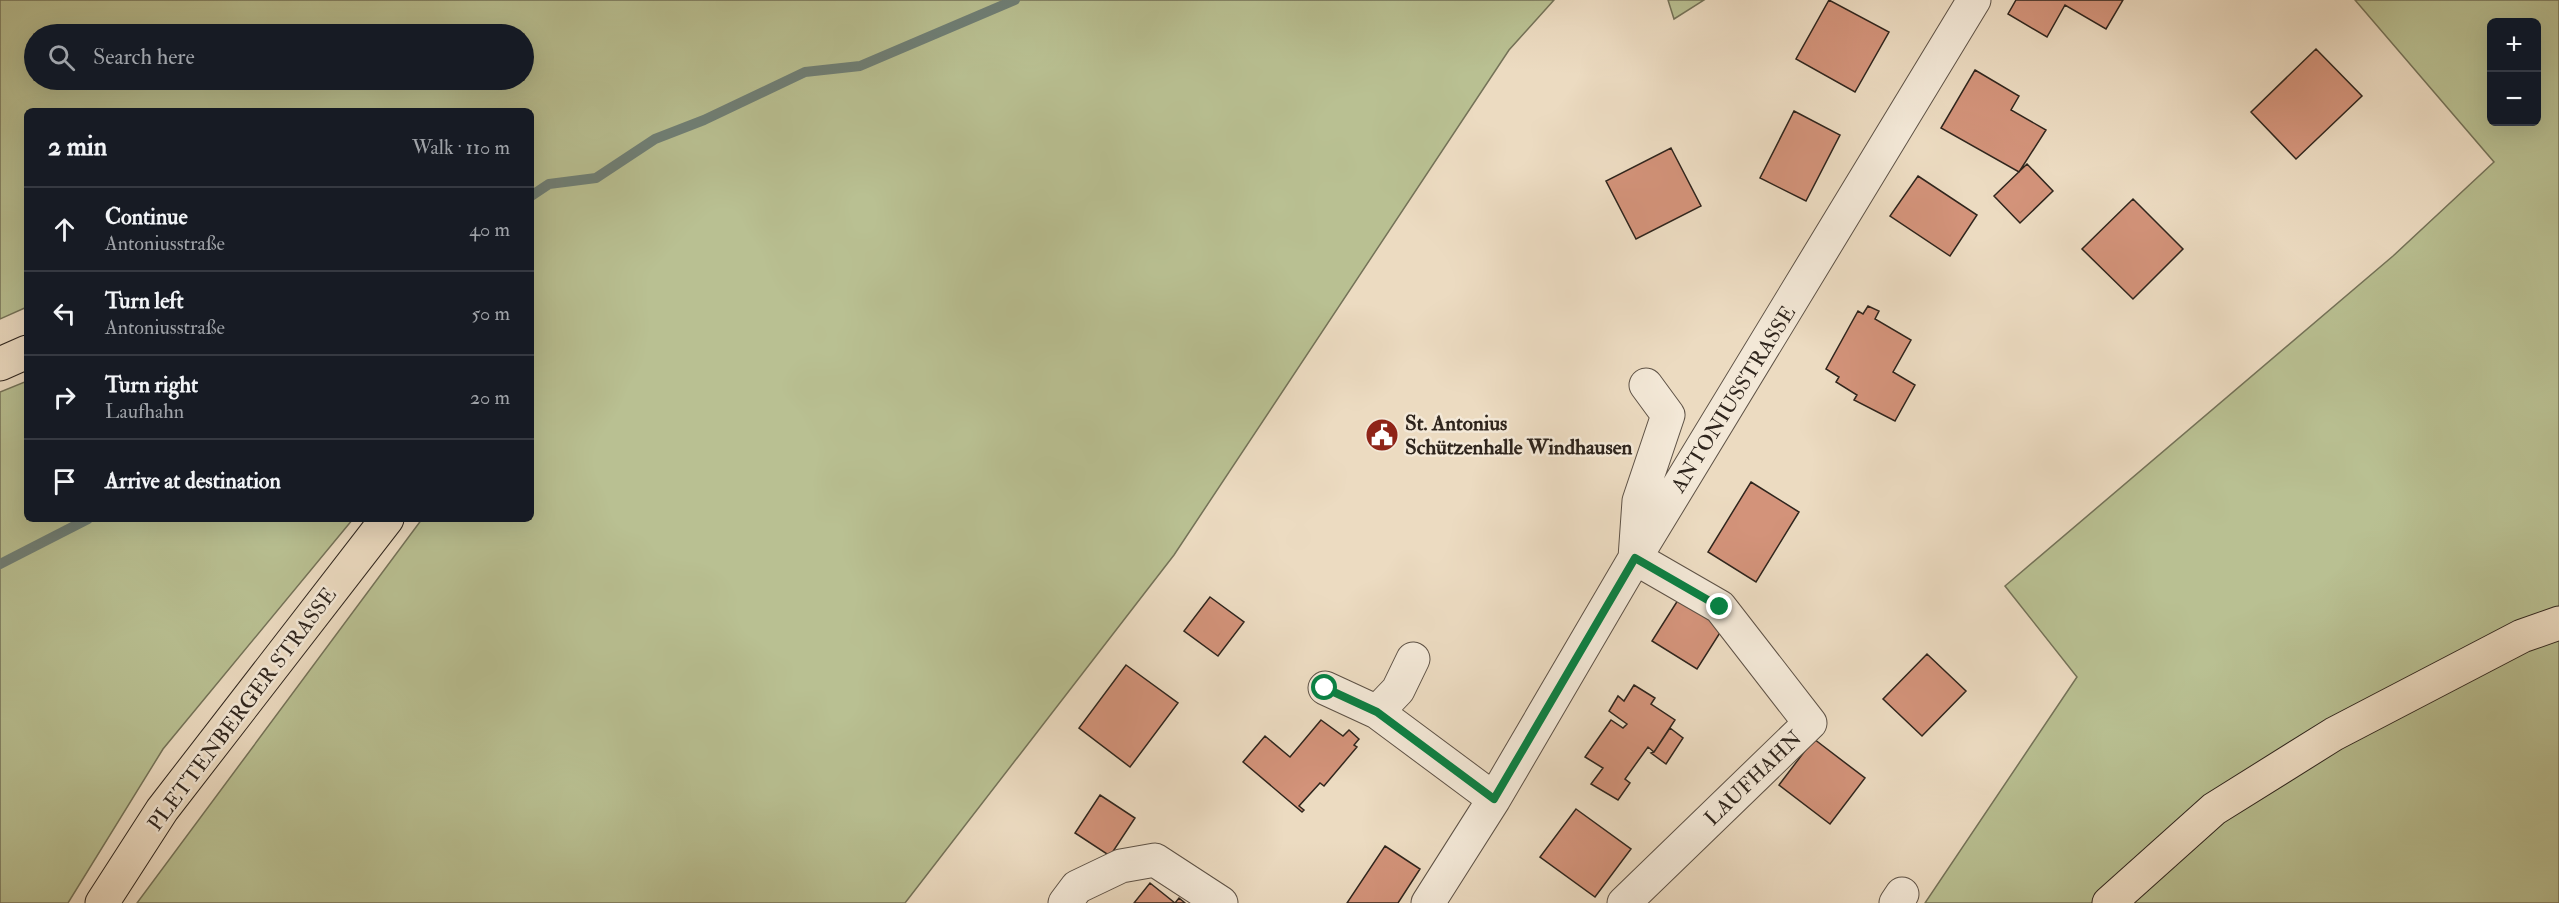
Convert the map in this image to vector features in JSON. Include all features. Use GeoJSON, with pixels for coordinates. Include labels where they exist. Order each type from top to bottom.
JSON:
{"type":"FeatureCollection","features":[{"type":"Feature","properties":{"kind":"main road"},"geometry":{"type":"LineString","coordinates":[[0,364],[24,352]]}},
{"type":"Feature","properties":{"kind":"main road","name":"PLETTENBERGER STRASSE"},"geometry":{"type":"LineString","coordinates":[[102,903],[162,810],[385,522]]}},
{"type":"Feature","properties":{"kind":"main road"},"geometry":{"type":"LineString","coordinates":[[2109,903],[2214,809],[2334,734],[2522,636],[2559,622]]}},
{"type":"Feature","properties":{"kind":"street","name":"ANTONIUSSTRASSE"},"geometry":{"type":"LineString","coordinates":[[1428,903],[1494,799],[1635,558],[1974,0]]}},
{"type":"Feature","properties":{"kind":"street"},"geometry":{"type":"LineString","coordinates":[[1635,558],[1639,501],[1668,415],[1646,385]]}},
{"type":"Feature","properties":{"kind":"street","name":"LAUFHAHN"},"geometry":{"type":"LineString","coordinates":[[1624,903],[1810,723],[1720,607],[1635,558]]}},
{"type":"Feature","properties":{"kind":"street"},"geometry":{"type":"LineString","coordinates":[[1377,712],[1398,690],[1413,659]]}},
{"type":"Feature","properties":{"kind":"street"},"geometry":{"type":"LineString","coordinates":[[1325,688],[1377,712],[1494,799]]}},
{"type":"Feature","properties":{"kind":"street"},"geometry":{"type":"LineString","coordinates":[[1065,903],[1077,887],[1121,866],[1155,860],[1221,903]]}},
{"type":"Feature","properties":{"kind":"green space"},"geometry":{"type":"Polygon","coordinates":[[[0,0],[1554,0],[1509,50],[1174,555],[905,903],[137,903],[420,522],[534,522],[534,108],[24,108],[24,308],[0,319],[0,0]]]}},
{"type":"Feature","properties":{"kind":"green space"},"geometry":{"type":"Polygon","coordinates":[[[1668,0],[1704,0],[1674,19],[1668,0]]]}},
{"type":"Feature","properties":{"kind":"green space"},"geometry":{"type":"Polygon","coordinates":[[[2355,0],[2559,0],[2559,903],[1925,903],[2077,677],[2005,586],[2393,256],[2494,162],[2355,0]]]}},
{"type":"Feature","properties":{"kind":"green space"},"geometry":{"type":"Polygon","coordinates":[[[24,382],[24,522],[351,522],[163,749],[68,903],[0,903],[0,392],[24,382]]]}},
{"type":"Feature","properties":{"kind":"building"},"geometry":{"type":"Polygon","coordinates":[[[1829,0],[1889,32],[1855,92],[1796,59],[1829,0]]]}},
{"type":"Feature","properties":{"kind":"building"},"geometry":{"type":"Polygon","coordinates":[[[2016,0],[2123,0],[2106,29],[2065,5],[2047,37],[2008,14],[2016,0]]]}},
{"type":"Feature","properties":{"kind":"building"},"geometry":{"type":"Polygon","coordinates":[[[2316,49],[2362,96],[2296,159],[2251,112],[2316,49]]]}},
{"type":"Feature","properties":{"kind":"building"},"geometry":{"type":"Polygon","coordinates":[[[1975,70],[2019,96],[2011,110],[2046,130],[2019,172],[1941,128],[1975,70]]]}},
{"type":"Feature","properties":{"kind":"building"},"geometry":{"type":"Polygon","coordinates":[[[1794,111],[1840,135],[1806,201],[1760,178],[1794,111]]]}},
{"type":"Feature","properties":{"kind":"building"},"geometry":{"type":"Polygon","coordinates":[[[1671,148],[1701,206],[1636,239],[1606,181],[1671,148]]]}},
{"type":"Feature","properties":{"kind":"building"},"geometry":{"type":"Polygon","coordinates":[[[2027,164],[2053,191],[2020,223],[1994,196],[2027,164]]]}},
{"type":"Feature","properties":{"kind":"building"},"geometry":{"type":"Polygon","coordinates":[[[1918,176],[1977,215],[1950,256],[1890,216],[1918,176]]]}},
{"type":"Feature","properties":{"kind":"building"},"geometry":{"type":"Polygon","coordinates":[[[2133,199],[2183,249],[2133,299],[2082,249],[2133,199]]]}},
{"type":"Feature","properties":{"kind":"building"},"geometry":{"type":"Polygon","coordinates":[[[1868,306],[1879,311],[1875,319],[1911,340],[1893,372],[1915,385],[1895,421],[1854,400],[1857,395],[1836,382],[1839,377],[1826,369],[1858,311],[1863,314],[1868,306]]]}},
{"type":"Feature","properties":{"kind":"building"},"geometry":{"type":"Polygon","coordinates":[[[1751,482],[1799,512],[1756,582],[1708,552],[1751,482]]]}},
{"type":"Feature","properties":{"kind":"building"},"geometry":{"type":"Polygon","coordinates":[[[1210,597],[1244,622],[1218,656],[1184,631],[1210,597]]]}},
{"type":"Feature","properties":{"kind":"building"},"geometry":{"type":"Polygon","coordinates":[[[1678,600],[1723,628],[1697,669],[1652,641],[1678,600]]]}},
{"type":"Feature","properties":{"kind":"building"},"geometry":{"type":"Polygon","coordinates":[[[1927,654],[1966,691],[1922,736],[1883,699],[1927,654]]]}},
{"type":"Feature","properties":{"kind":"building"},"geometry":{"type":"Polygon","coordinates":[[[1126,665],[1178,703],[1130,767],[1079,728],[1126,665]]]}},
{"type":"Feature","properties":{"kind":"building"},"geometry":{"type":"Polygon","coordinates":[[[1634,685],[1655,698],[1651,704],[1675,720],[1654,752],[1648,747],[1625,779],[1630,783],[1618,800],[1591,784],[1603,768],[1585,757],[1611,720],[1623,728],[1627,724],[1609,711],[1618,696],[1624,701],[1634,685]]]}},
{"type":"Feature","properties":{"kind":"building"},"geometry":{"type":"Polygon","coordinates":[[[1321,720],[1343,736],[1349,730],[1359,739],[1354,745],[1357,747],[1324,786],[1320,783],[1299,806],[1304,810],[1302,812],[1243,762],[1265,736],[1290,757],[1321,720]]]}},
{"type":"Feature","properties":{"kind":"building"},"geometry":{"type":"Polygon","coordinates":[[[1670,728],[1683,738],[1666,764],[1651,753],[1670,728]]]}},
{"type":"Feature","properties":{"kind":"building"},"geometry":{"type":"Polygon","coordinates":[[[1814,739],[1865,778],[1830,824],[1779,785],[1814,739]]]}},
{"type":"Feature","properties":{"kind":"building"},"geometry":{"type":"Polygon","coordinates":[[[1100,795],[1135,818],[1110,856],[1075,833],[1100,795]]]}},
{"type":"Feature","properties":{"kind":"building"},"geometry":{"type":"Polygon","coordinates":[[[1576,809],[1631,849],[1595,897],[1540,857],[1576,809]]]}},
{"type":"Feature","properties":{"kind":"building"},"geometry":{"type":"Polygon","coordinates":[[[1385,846],[1420,869],[1398,903],[1347,903],[1385,846]]]}},
{"type":"Feature","properties":{"kind":"building"},"geometry":{"type":"Polygon","coordinates":[[[1150,883],[1175,903],[1134,903],[1150,883]]]}},
{"type":"Feature","properties":{"kind":"building"},"geometry":{"type":"Polygon","coordinates":[[[1179,898],[1185,903],[1175,903],[1179,898]]]}},
{"type":"Feature","properties":{"kind":"waterway"},"geometry":{"type":"LineString","coordinates":[[534,194],[549,184],[596,178],[655,139],[704,120],[805,72],[860,66],[1015,0]]}},
{"type":"Feature","properties":{"kind":"waterway"},"geometry":{"type":"LineString","coordinates":[[0,564],[82,522]]}},
{"type":"Feature","properties":{"kind":"place","name":"St. Antonius Schützenhalle Windhausen"},"geometry":{"type":"Point","coordinates":[1382,435]}},
{"type":"Feature","properties":{"kind":"route"},"geometry":{"type":"LineString","coordinates":[[1325,688],[1377,712],[1494,799],[1635,558],[1720,607]]}}]}
